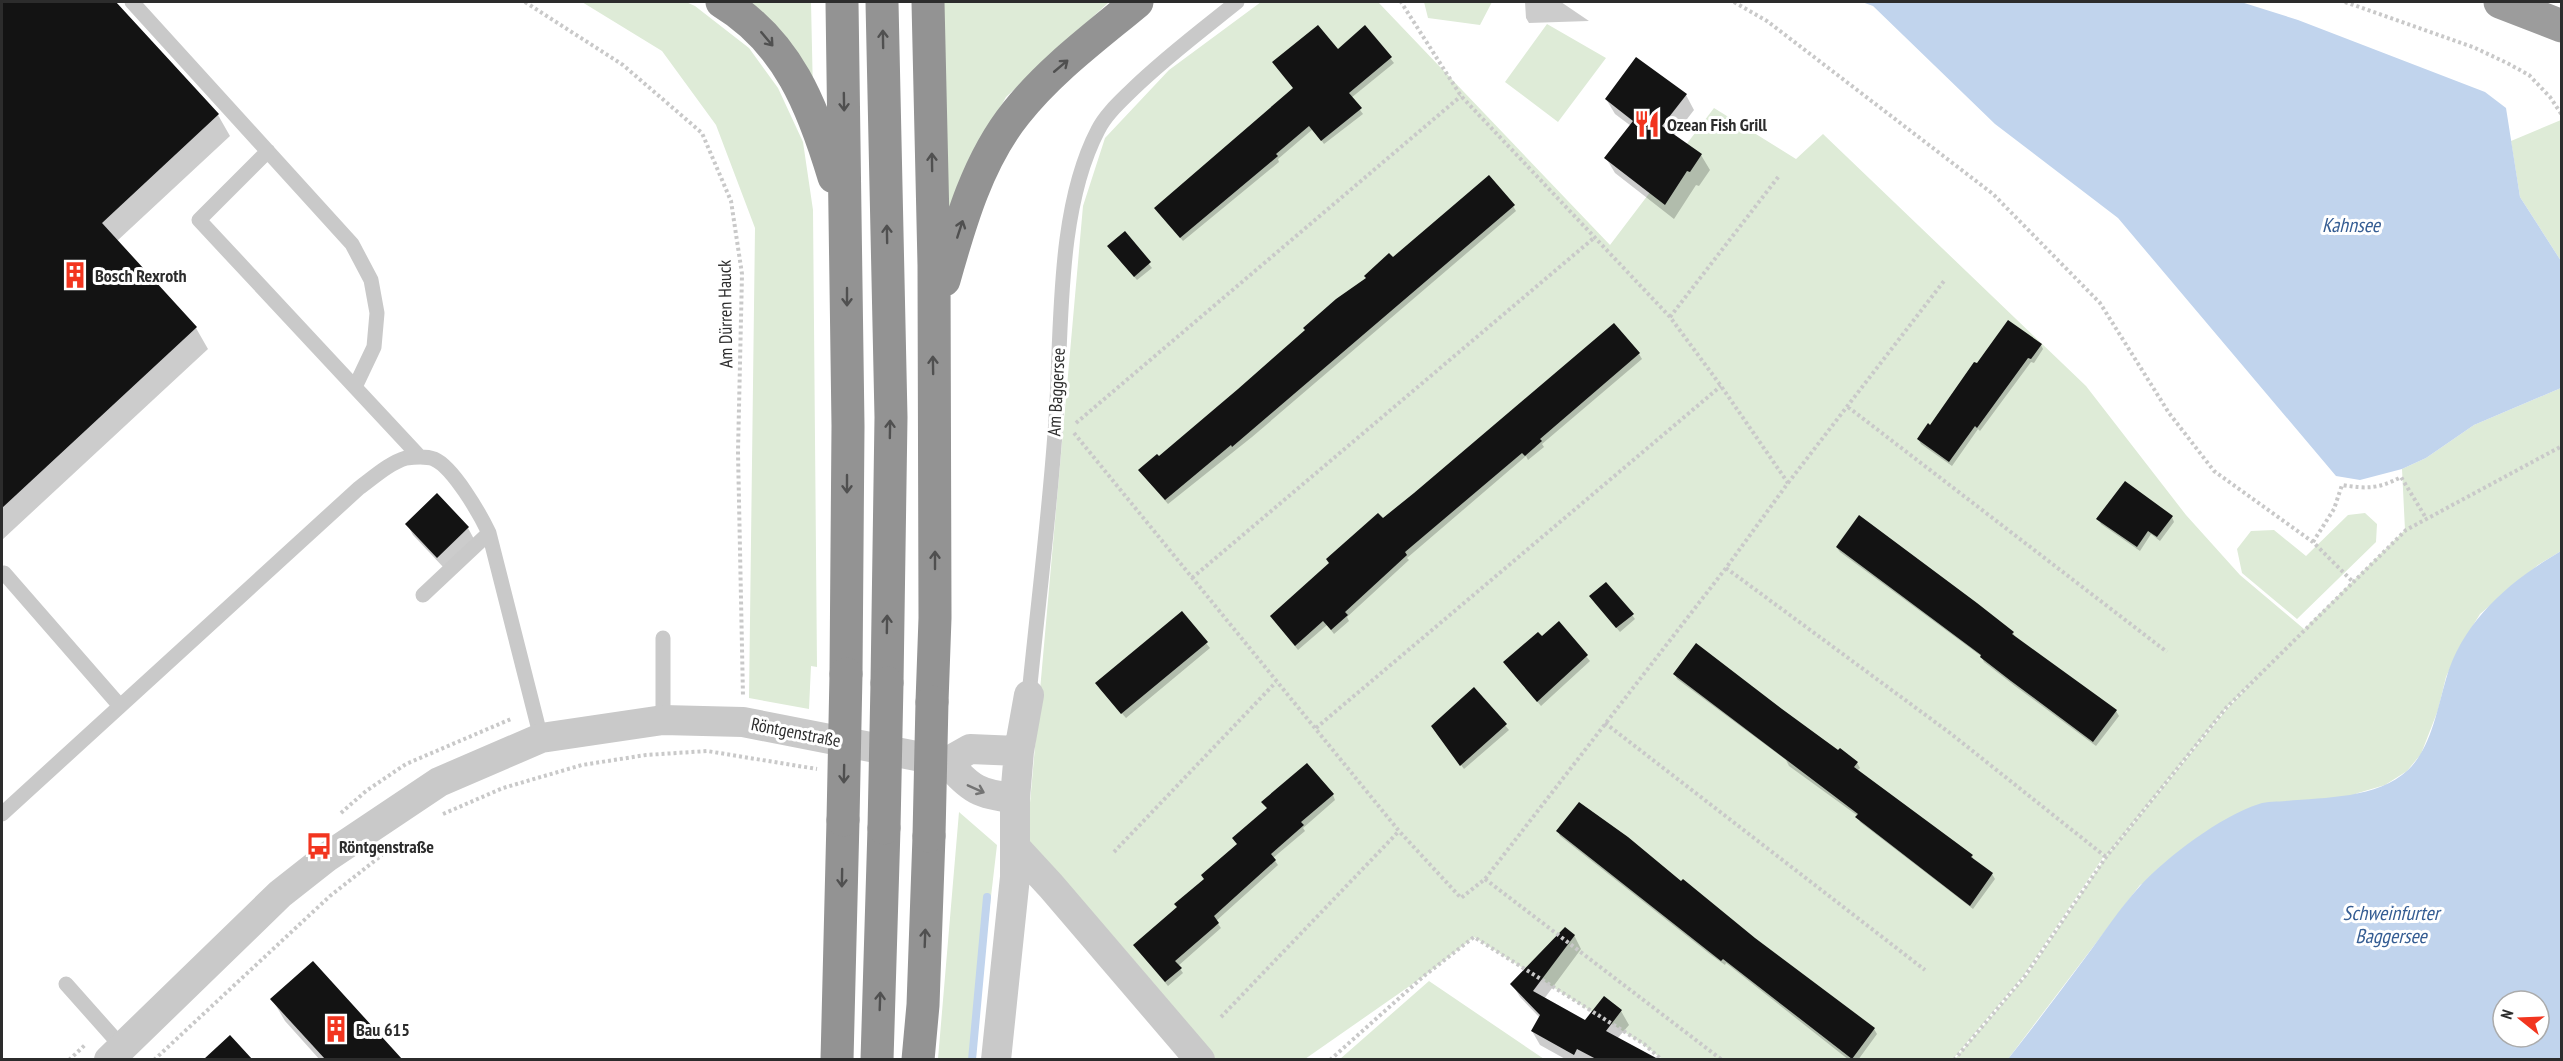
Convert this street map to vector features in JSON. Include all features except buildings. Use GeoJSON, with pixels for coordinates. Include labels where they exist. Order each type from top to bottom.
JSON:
{"type":"FeatureCollection","features":[{"type":"Feature","properties":{"kind":"highway"},"geometry":{"type":"LineString","coordinates":[[723,2],[765,34],[801,86],[822,135],[846,217]]}},
{"type":"Feature","properties":{"kind":"highway"},"geometry":{"type":"LineString","coordinates":[[837,1059],[846,674],[846,217],[842,2]]}},
{"type":"Feature","properties":{"kind":"highway"},"geometry":{"type":"LineString","coordinates":[[877,1059],[884,828],[891,417],[882,2]]}},
{"type":"Feature","properties":{"kind":"highway"},"geometry":{"type":"LineString","coordinates":[[918,1059],[923,1005],[929,836],[935,562],[932,325],[934,253],[928,2]]}},
{"type":"Feature","properties":{"kind":"highway"},"geometry":{"type":"LineString","coordinates":[[932,325],[968,203],[988,158],[1015,114],[1048,76],[1137,2]]}},
{"type":"Feature","properties":{"kind":"highway"},"geometry":{"type":"LineString","coordinates":[[2500,2],[2562,26]]}},
{"type":"Feature","properties":{"kind":"street","name":"Am Baggersee"},"geometry":{"type":"LineString","coordinates":[[996,1059],[1015,877],[1015,798],[1019,751],[1029,695]]}},
{"type":"Feature","properties":{"kind":"street","name":"Röntgenstraße"},"geometry":{"type":"LineString","coordinates":[[112,1045],[280,894],[327,857],[439,782],[538,726],[663,720],[743,722],[947,762]]}},
{"type":"Feature","properties":{"kind":"street"},"geometry":{"type":"LineString","coordinates":[[1015,798],[992,796],[966,784],[947,762],[970,749],[1019,751]]}},
{"type":"Feature","properties":{"kind":"street"},"geometry":{"type":"LineString","coordinates":[[1015,847],[1200,1059]]}},
{"type":"Feature","properties":{"kind":"lane"},"geometry":{"type":"LineString","coordinates":[[132,2],[352,244],[371,280],[377,312],[374,348],[355,387]]}},
{"type":"Feature","properties":{"kind":"lane","name":"Am Baggersee"},"geometry":{"type":"LineString","coordinates":[[1029,695],[1056,418],[1062,288],[1076,194],[1086,159],[1098,128],[1116,105],[1164,59],[1237,2]]}},
{"type":"Feature","properties":{"kind":"lane"},"geometry":{"type":"LineString","coordinates":[[268,151],[199,220],[420,457]]}},
{"type":"Feature","properties":{"kind":"lane"},"geometry":{"type":"LineString","coordinates":[[2,814],[359,488],[390,466],[405,459],[420,457],[433,459],[444,465],[477,507],[489,533],[538,726]]}},
{"type":"Feature","properties":{"kind":"lane"},"geometry":{"type":"LineString","coordinates":[[423,595],[489,533]]}},
{"type":"Feature","properties":{"kind":"lane"},"geometry":{"type":"LineString","coordinates":[[4,573],[120,706]]}},
{"type":"Feature","properties":{"kind":"lane"},"geometry":{"type":"LineString","coordinates":[[663,638],[663,720]]}},
{"type":"Feature","properties":{"kind":"lane"},"geometry":{"type":"LineString","coordinates":[[66,984],[112,1045]]}},
{"type":"Feature","properties":{"kind":"path","name":"Am Dürren Hauck"},"geometry":{"type":"LineString","coordinates":[[525,2],[623,65],[702,134],[731,201],[742,274],[738,452],[742,698]]}},
{"type":"Feature","properties":{"kind":"path"},"geometry":{"type":"LineString","coordinates":[[1401,2],[1461,96],[1670,317],[1788,483]]}},
{"type":"Feature","properties":{"kind":"path"},"geometry":{"type":"LineString","coordinates":[[1734,2],[1767,21],[1993,194],[2100,303],[2169,413],[2214,471],[2313,542],[2353,582]]}},
{"type":"Feature","properties":{"kind":"path"},"geometry":{"type":"LineString","coordinates":[[2345,2],[2472,47],[2507,63],[2529,75],[2550,97],[2562,115]]}},
{"type":"Feature","properties":{"kind":"path"},"geometry":{"type":"LineString","coordinates":[[1461,96],[1070,428],[1399,831],[1461,898],[1485,879],[1944,282]]}},
{"type":"Feature","properties":{"kind":"path"},"geometry":{"type":"LineString","coordinates":[[1670,317],[1779,176]]}},
{"type":"Feature","properties":{"kind":"path"},"geometry":{"type":"LineString","coordinates":[[1192,578],[1595,237]]}},
{"type":"Feature","properties":{"kind":"path"},"geometry":{"type":"LineString","coordinates":[[1316,728],[1721,386]]}},
{"type":"Feature","properties":{"kind":"path"},"geometry":{"type":"LineString","coordinates":[[1848,407],[2167,652]]}},
{"type":"Feature","properties":{"kind":"path"},"geometry":{"type":"LineString","coordinates":[[1954,1059],[2025,975],[2106,857],[2226,708],[2406,530],[2562,446]]}},
{"type":"Feature","properties":{"kind":"path"},"geometry":{"type":"LineString","coordinates":[[2313,542],[2334,509],[2342,485],[2364,488],[2383,486],[2401,477],[2426,518]]}},
{"type":"Feature","properties":{"kind":"path"},"geometry":{"type":"LineString","coordinates":[[1726,568],[1950,733],[2106,857]]}},
{"type":"Feature","properties":{"kind":"path"},"geometry":{"type":"LineString","coordinates":[[1114,852],[1276,682]]}},
{"type":"Feature","properties":{"kind":"path"},"geometry":{"type":"LineString","coordinates":[[733,698],[754,701]]}},
{"type":"Feature","properties":{"kind":"path"},"geometry":{"type":"LineString","coordinates":[[340,814],[366,790],[406,764],[504,721],[538,726]]}},
{"type":"Feature","properties":{"kind":"path"},"geometry":{"type":"LineString","coordinates":[[1605,723],[1925,970]]}},
{"type":"Feature","properties":{"kind":"path"},"geometry":{"type":"LineString","coordinates":[[433,819],[503,788],[582,765],[646,755],[707,751],[820,770]]}},
{"type":"Feature","properties":{"kind":"path"},"geometry":{"type":"LineString","coordinates":[[1221,1017],[1399,831]]}},
{"type":"Feature","properties":{"kind":"path"},"geometry":{"type":"LineString","coordinates":[[154,1059],[330,896],[383,854]]}},
{"type":"Feature","properties":{"kind":"path"},"geometry":{"type":"LineString","coordinates":[[1485,879],[1722,1059]]}},
{"type":"Feature","properties":{"kind":"path"},"geometry":{"type":"LineString","coordinates":[[1330,1059],[1424,976],[1474,937],[1640,1042],[1662,1059]]}},
{"type":"Feature","properties":{"kind":"path"},"geometry":{"type":"LineString","coordinates":[[69,1059],[112,1045]]}},
{"type":"Feature","properties":{"kind":"green space"},"geometry":{"type":"Polygon","coordinates":[[[582,2],[686,2],[695,6],[749,48],[778,88],[803,142],[813,210],[817,667],[811,666],[809,709],[749,698],[755,228],[716,125],[662,51],[582,2]]]}},
{"type":"Feature","properties":{"kind":"green space"},"geometry":{"type":"Polygon","coordinates":[[[731,2],[811,2],[813,95],[731,2]]]}},
{"type":"Feature","properties":{"kind":"green space"},"geometry":{"type":"Polygon","coordinates":[[[941,2],[1109,2],[1006,97],[978,147],[945,220],[941,2]]]}},
{"type":"Feature","properties":{"kind":"green space"},"geometry":{"type":"Polygon","coordinates":[[[1261,2],[1378,2],[1610,245],[1714,108],[1796,159],[1823,134],[2086,386],[2186,515],[2240,575],[2304,629],[2405,530],[2402,469],[2426,458],[2474,425],[2561,388],[2561,551],[2538,565],[2480,614],[2459,648],[2446,677],[2438,710],[2421,754],[2407,771],[2385,785],[2358,793],[2140,885],[2008,1059],[1955,1059],[2027,975],[2106,857],[2226,710],[2260,674],[2226,708],[2106,856],[2101,853],[2104,856],[2024,975],[1953,1059],[1662,1059],[1640,1042],[1474,937],[1424,976],[1305,1059],[1206,1059],[1026,848],[1083,206],[1105,138],[1169,70],[1261,2]]]}},
{"type":"Feature","properties":{"kind":"green space"},"geometry":{"type":"Polygon","coordinates":[[[1424,2],[1492,2],[1480,25],[1428,18],[1424,2]]]}},
{"type":"Feature","properties":{"kind":"green space"},"geometry":{"type":"Polygon","coordinates":[[[1547,24],[1606,58],[1558,122],[1505,82],[1547,24]]]}},
{"type":"Feature","properties":{"kind":"green space"},"geometry":{"type":"Polygon","coordinates":[[[2561,120],[2561,261],[2520,197],[2511,141],[2561,120]]]}},
{"type":"Feature","properties":{"kind":"green space"},"geometry":{"type":"Polygon","coordinates":[[[2365,513],[2377,524],[2376,542],[2297,619],[2242,573],[2237,549],[2251,531],[2274,530],[2306,556],[2348,515],[2365,513]]]}},
{"type":"Feature","properties":{"kind":"green space"},"geometry":{"type":"Polygon","coordinates":[[[959,812],[997,845],[972,1059],[938,1059],[959,812]]]}},
{"type":"Feature","properties":{"kind":"green space"},"geometry":{"type":"Polygon","coordinates":[[[1429,981],[1544,1059],[1340,1059],[1429,981]]]}},
{"type":"Feature","properties":{"kind":"water","name":"Kahnsee"},"geometry":{"type":"Polygon","coordinates":[[[1862,2],[2241,2],[2298,20],[2485,92],[2506,108],[2520,197],[2561,261],[2561,388],[2474,425],[2426,458],[2402,469],[2360,480],[2336,476],[2118,218],[1995,124],[1873,6],[1862,2]]]}},
{"type":"Feature","properties":{"kind":"water","name":"Schweinfurter Baggersee"},"geometry":{"type":"Polygon","coordinates":[[[2561,551],[2561,1059],[2008,1059],[2133,894],[2165,862],[2196,838],[2228,818],[2259,804],[2350,795],[2381,787],[2408,770],[2428,740],[2446,679],[2464,638],[2491,604],[2524,575],[2561,551]]]}},
{"type":"Feature","properties":{"kind":"waterway"},"geometry":{"type":"LineString","coordinates":[[972,1060],[987,897]]}},
{"type":"Feature","properties":{"kind":"place","name":"Ozean Fish Grill"},"geometry":{"type":"Point","coordinates":[1647,124]}},
{"type":"Feature","properties":{"kind":"place","name":"Bosch Rexroth"},"geometry":{"type":"Point","coordinates":[75,275]}},
{"type":"Feature","properties":{"kind":"place","name":"Röntgenstraße"},"geometry":{"type":"Point","coordinates":[319,846]}},
{"type":"Feature","properties":{"kind":"place","name":"Bau 615"},"geometry":{"type":"Point","coordinates":[336,1029]}}]}
